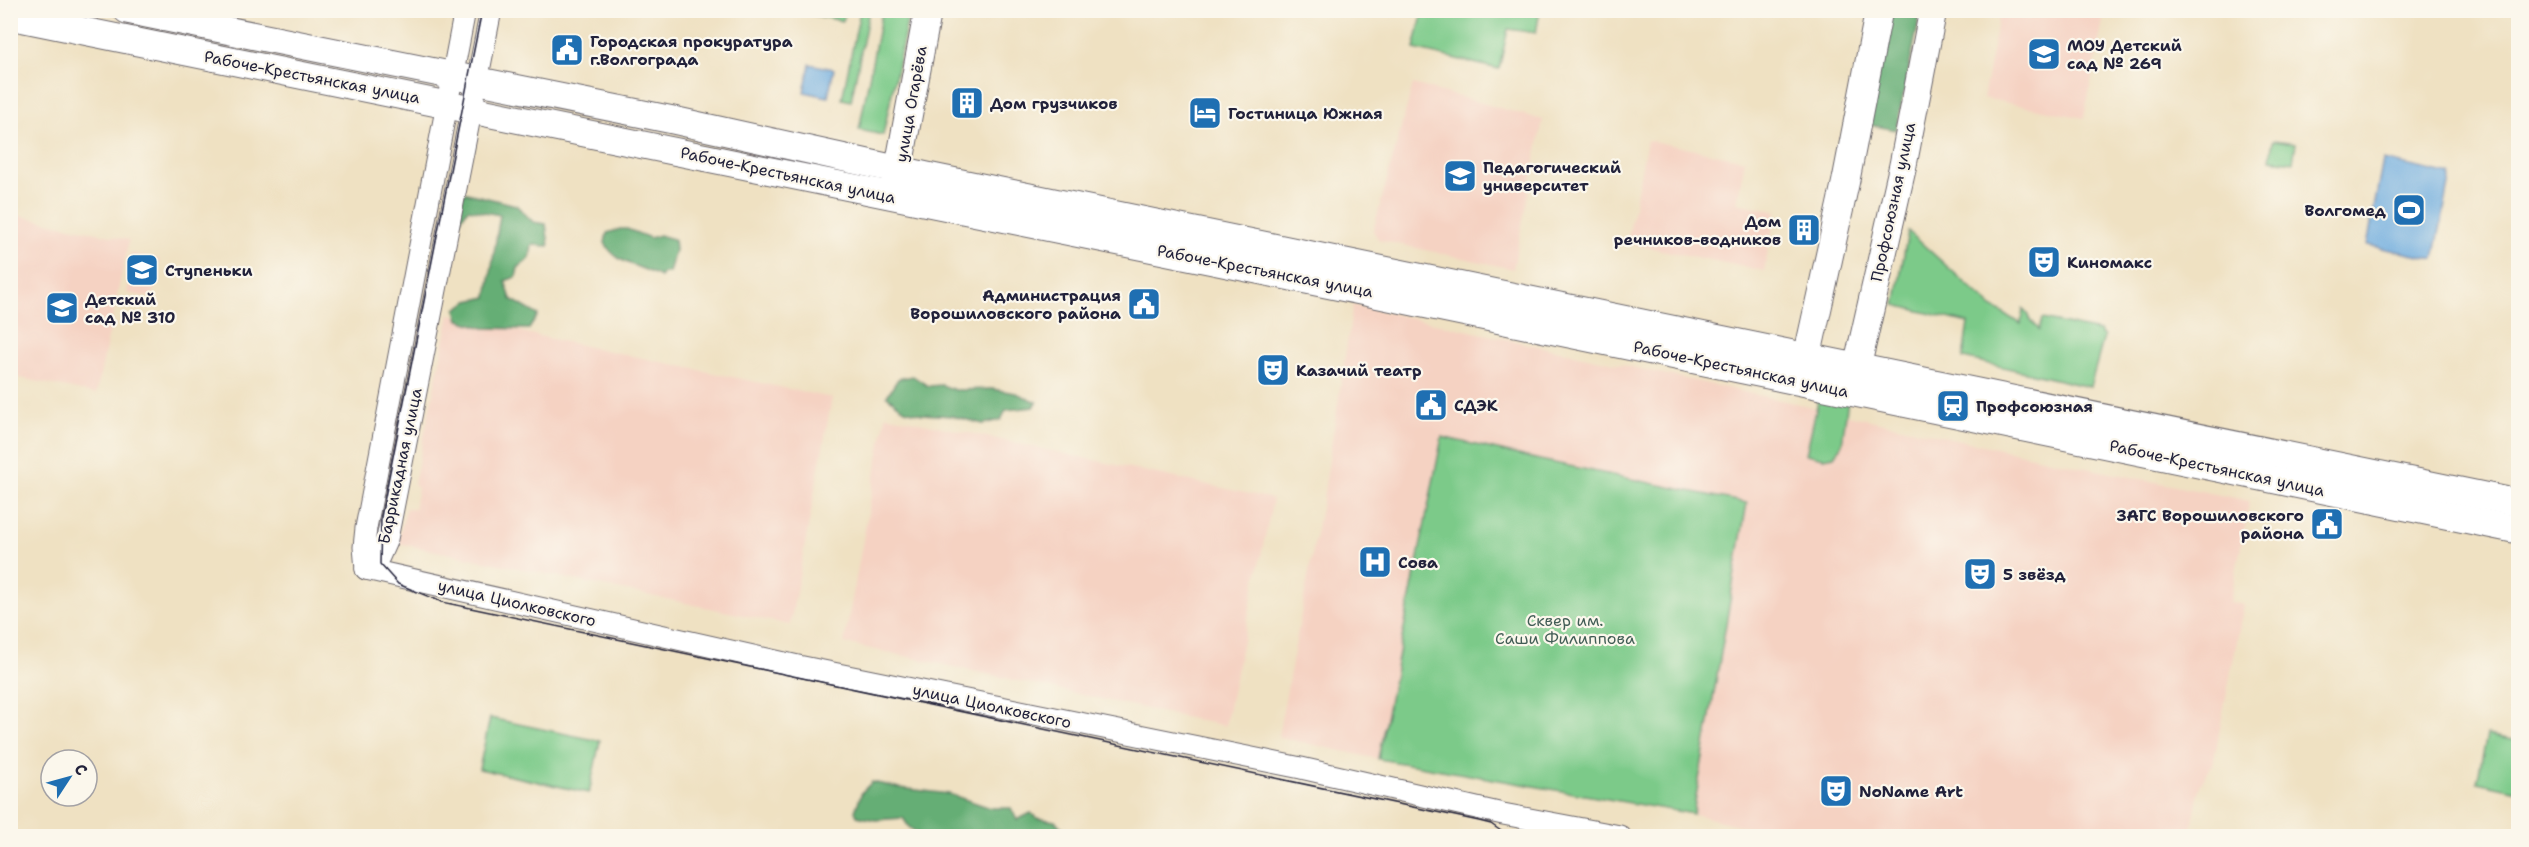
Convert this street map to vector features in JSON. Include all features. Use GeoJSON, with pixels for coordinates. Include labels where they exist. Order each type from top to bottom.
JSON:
{"type":"FeatureCollection","features":[{"type":"Feature","properties":{"kind":"main road","name":"Рабоче-Крестьянская улица"},"geometry":{"type":"LineString","coordinates":[[127,10],[673,120],[898,170],[1807,357],[1854,380],[2518,530]]}},
{"type":"Feature","properties":{"kind":"main road","name":"улица Огарёва"},"geometry":{"type":"LineString","coordinates":[[894,197],[928,10]]}},
{"type":"Feature","properties":{"kind":"main road"},"geometry":{"type":"LineString","coordinates":[[1807,357],[1846,180],[1879,10]]}},
{"type":"Feature","properties":{"kind":"main road","name":"Профсоюзная улица"},"geometry":{"type":"LineString","coordinates":[[1854,380],[1903,165],[1933,10]]}},
{"type":"Feature","properties":{"kind":"main road","name":"Рабоче-Крестьянская улица"},"geometry":{"type":"LineString","coordinates":[[10,16],[894,197],[1854,380],[2518,503]]}},
{"type":"Feature","properties":{"kind":"street","name":"Баррикадная улица"},"geometry":{"type":"LineString","coordinates":[[465,10],[465,79]]}},
{"type":"Feature","properties":{"kind":"street","name":"Баррикадная улица"},"geometry":{"type":"LineString","coordinates":[[366,569],[364,547],[366,528],[411,295],[465,79],[491,10]]}},
{"type":"Feature","properties":{"kind":"street","name":"Баррикадная улица"},"geometry":{"type":"LineString","coordinates":[[366,569],[379,557],[387,539],[435,298],[459,107]]}},
{"type":"Feature","properties":{"kind":"street"},"geometry":{"type":"LineString","coordinates":[[411,295],[435,298]]}},
{"type":"Feature","properties":{"kind":"street","name":"улица Циолковского"},"geometry":{"type":"LineString","coordinates":[[366,569],[798,666],[1301,768],[1503,814],[1620,837]]}},
{"type":"Feature","properties":{"kind":"shaded area","name":"МОУ Детский сад № 269"},"geometry":{"type":"Polygon","coordinates":[[[2000,11],[2105,11],[2084,118],[1983,98],[2000,11]]]}},
{"type":"Feature","properties":{"kind":"shaded area","name":"Педагогический университет"},"geometry":{"type":"Polygon","coordinates":[[[1413,84],[1543,120],[1513,269],[1379,240],[1373,231],[1413,84]]]}},
{"type":"Feature","properties":{"kind":"shaded area"},"geometry":{"type":"Polygon","coordinates":[[[1647,140],[1745,160],[1737,203],[1776,211],[1764,271],[1627,243],[1647,140]]]}},
{"type":"Feature","properties":{"kind":"shaded area","name":"Детский сад № 310"},"geometry":{"type":"Polygon","coordinates":[[[11,214],[129,240],[96,394],[11,376],[11,214]]]}},
{"type":"Feature","properties":{"kind":"shaded area","name":"Ступеньки"},"geometry":{"type":"Polygon","coordinates":[[[130,253],[160,260],[152,298],[127,293],[129,281],[125,280],[130,253]]]}},
{"type":"Feature","properties":{"kind":"shaded area"},"geometry":{"type":"Polygon","coordinates":[[[1353,305],[2086,468],[2250,501],[2230,602],[2244,605],[2213,764],[2201,783],[2190,836],[1781,836],[1693,814],[1747,503],[1442,437],[1378,759],[1278,737],[1325,486],[1353,305]]]}},
{"type":"Feature","properties":{"kind":"shaded area"},"geometry":{"type":"Polygon","coordinates":[[[450,314],[543,337],[832,398],[790,625],[398,543],[406,508],[414,509],[418,488],[414,484],[450,314]]]}},
{"type":"Feature","properties":{"kind":"shaded area"},"geometry":{"type":"Polygon","coordinates":[[[886,415],[1273,499],[1225,726],[844,643],[886,415]]]}},
{"type":"Feature","properties":{"kind":"green space"},"geometry":{"type":"Polygon","coordinates":[[[1423,10],[1540,11],[1536,33],[1508,29],[1499,69],[1414,49],[1423,10]]]}},
{"type":"Feature","properties":{"kind":"green space"},"geometry":{"type":"Polygon","coordinates":[[[794,11],[845,11],[843,21],[794,11]]]}},
{"type":"Feature","properties":{"kind":"green space"},"geometry":{"type":"Polygon","coordinates":[[[860,11],[869,11],[851,101],[842,99],[860,11]]]}},
{"type":"Feature","properties":{"kind":"green space"},"geometry":{"type":"Polygon","coordinates":[[[882,11],[902,11],[908,17],[883,135],[859,130],[882,11]]]}},
{"type":"Feature","properties":{"kind":"green space"},"geometry":{"type":"Polygon","coordinates":[[[1887,11],[1921,11],[1896,130],[1864,124],[1887,11]]]}},
{"type":"Feature","properties":{"kind":"green space"},"geometry":{"type":"Polygon","coordinates":[[[2273,140],[2296,143],[2293,162],[2270,159],[2273,140]]]}},
{"type":"Feature","properties":{"kind":"green space"},"geometry":{"type":"Polygon","coordinates":[[[463,192],[516,205],[533,222],[546,224],[549,246],[532,245],[530,258],[518,268],[516,277],[505,281],[511,299],[538,315],[529,329],[484,328],[459,320],[456,309],[468,301],[487,297],[500,215],[468,209],[458,223],[463,192]]]}},
{"type":"Feature","properties":{"kind":"green space"},"geometry":{"type":"Polygon","coordinates":[[[627,229],[650,238],[659,235],[674,239],[675,250],[669,273],[663,273],[660,277],[616,256],[605,243],[607,233],[627,229]]]}},
{"type":"Feature","properties":{"kind":"green space"},"geometry":{"type":"Polygon","coordinates":[[[1908,231],[1992,307],[2021,324],[2023,309],[2039,330],[2042,319],[2099,331],[2104,337],[2090,387],[1963,358],[1968,323],[1895,305],[1908,231]]]}},
{"type":"Feature","properties":{"kind":"green space"},"geometry":{"type":"Polygon","coordinates":[[[913,376],[928,386],[942,385],[955,390],[992,389],[1016,393],[1037,402],[1034,407],[1006,410],[1001,420],[983,424],[952,416],[922,414],[905,410],[887,396],[898,379],[913,376]]]}},
{"type":"Feature","properties":{"kind":"green space"},"geometry":{"type":"Polygon","coordinates":[[[1820,392],[1848,399],[1842,444],[1834,456],[1824,458],[1806,454],[1820,392]]]}},
{"type":"Feature","properties":{"kind":"green space","name":"Сквер им. Саши Филиппова"},"geometry":{"type":"Polygon","coordinates":[[[1442,437],[1747,503],[1693,814],[1378,759],[1442,437]]]}},
{"type":"Feature","properties":{"kind":"green space"},"geometry":{"type":"Polygon","coordinates":[[[490,718],[600,741],[589,793],[479,769],[490,718]]]}},
{"type":"Feature","properties":{"kind":"green space"},"geometry":{"type":"Polygon","coordinates":[[[2487,735],[2518,741],[2518,791],[2477,782],[2487,735]]]}},
{"type":"Feature","properties":{"kind":"green space"},"geometry":{"type":"Polygon","coordinates":[[[872,782],[949,794],[991,808],[1011,808],[1017,820],[1031,813],[1037,818],[1055,821],[1067,830],[1091,832],[1096,836],[920,835],[909,827],[903,818],[875,820],[857,816],[855,811],[862,792],[872,782]]]}},
{"type":"Feature","properties":{"kind":"water"},"geometry":{"type":"Polygon","coordinates":[[[810,64],[834,69],[828,97],[804,92],[810,64]]]}},
{"type":"Feature","properties":{"kind":"water","name":"Волгомед"},"geometry":{"type":"Polygon","coordinates":[[[2383,160],[2451,175],[2434,259],[2367,245],[2383,160]]]}},
{"type":"Feature","properties":{"kind":"tram line"},"geometry":{"type":"LineString","coordinates":[[482,10],[381,517],[380,564],[398,584],[442,602],[1479,821],[1491,824],[1508,836]]}},
{"type":"Feature","properties":{"kind":"place","name":"Городская прокуратура г.Волгограда"},"geometry":{"type":"Point","coordinates":[567,50]}},
{"type":"Feature","properties":{"kind":"place","name":"МОУ Детский сад № 269"},"geometry":{"type":"Point","coordinates":[2044,54]}},
{"type":"Feature","properties":{"kind":"place","name":"Дом грузчиков"},"geometry":{"type":"Point","coordinates":[967,103]}},
{"type":"Feature","properties":{"kind":"place","name":"Гостиница Южная"},"geometry":{"type":"Point","coordinates":[1205,113]}},
{"type":"Feature","properties":{"kind":"place","name":"Педагогический университет"},"geometry":{"type":"Point","coordinates":[1460,176]}},
{"type":"Feature","properties":{"kind":"place","name":"Волгомед"},"geometry":{"type":"Point","coordinates":[2409,210]}},
{"type":"Feature","properties":{"kind":"place","name":"Дом речников-водников"},"geometry":{"type":"Point","coordinates":[1804,230]}},
{"type":"Feature","properties":{"kind":"place","name":"Киномакс"},"geometry":{"type":"Point","coordinates":[2044,262]}},
{"type":"Feature","properties":{"kind":"place","name":"Ступеньки"},"geometry":{"type":"Point","coordinates":[142,270]}},
{"type":"Feature","properties":{"kind":"place","name":"Администрация Ворошиловского района"},"geometry":{"type":"Point","coordinates":[1144,304]}},
{"type":"Feature","properties":{"kind":"place","name":"Детский сад № 310"},"geometry":{"type":"Point","coordinates":[62,308]}},
{"type":"Feature","properties":{"kind":"place","name":"Казачий театр"},"geometry":{"type":"Point","coordinates":[1273,370]}},
{"type":"Feature","properties":{"kind":"place","name":"СДЭК"},"geometry":{"type":"Point","coordinates":[1431,405]}},
{"type":"Feature","properties":{"kind":"place","name":"Профсоюзная"},"geometry":{"type":"Point","coordinates":[1953,406]}},
{"type":"Feature","properties":{"kind":"place","name":"ЗАГС Ворошиловского района"},"geometry":{"type":"Point","coordinates":[2327,524]}},
{"type":"Feature","properties":{"kind":"place","name":"Сова"},"geometry":{"type":"Point","coordinates":[1375,562]}},
{"type":"Feature","properties":{"kind":"place","name":"5 звёзд"},"geometry":{"type":"Point","coordinates":[1980,574]}},
{"type":"Feature","properties":{"kind":"place","name":"NoName Art"},"geometry":{"type":"Point","coordinates":[1836,791]}}]}
